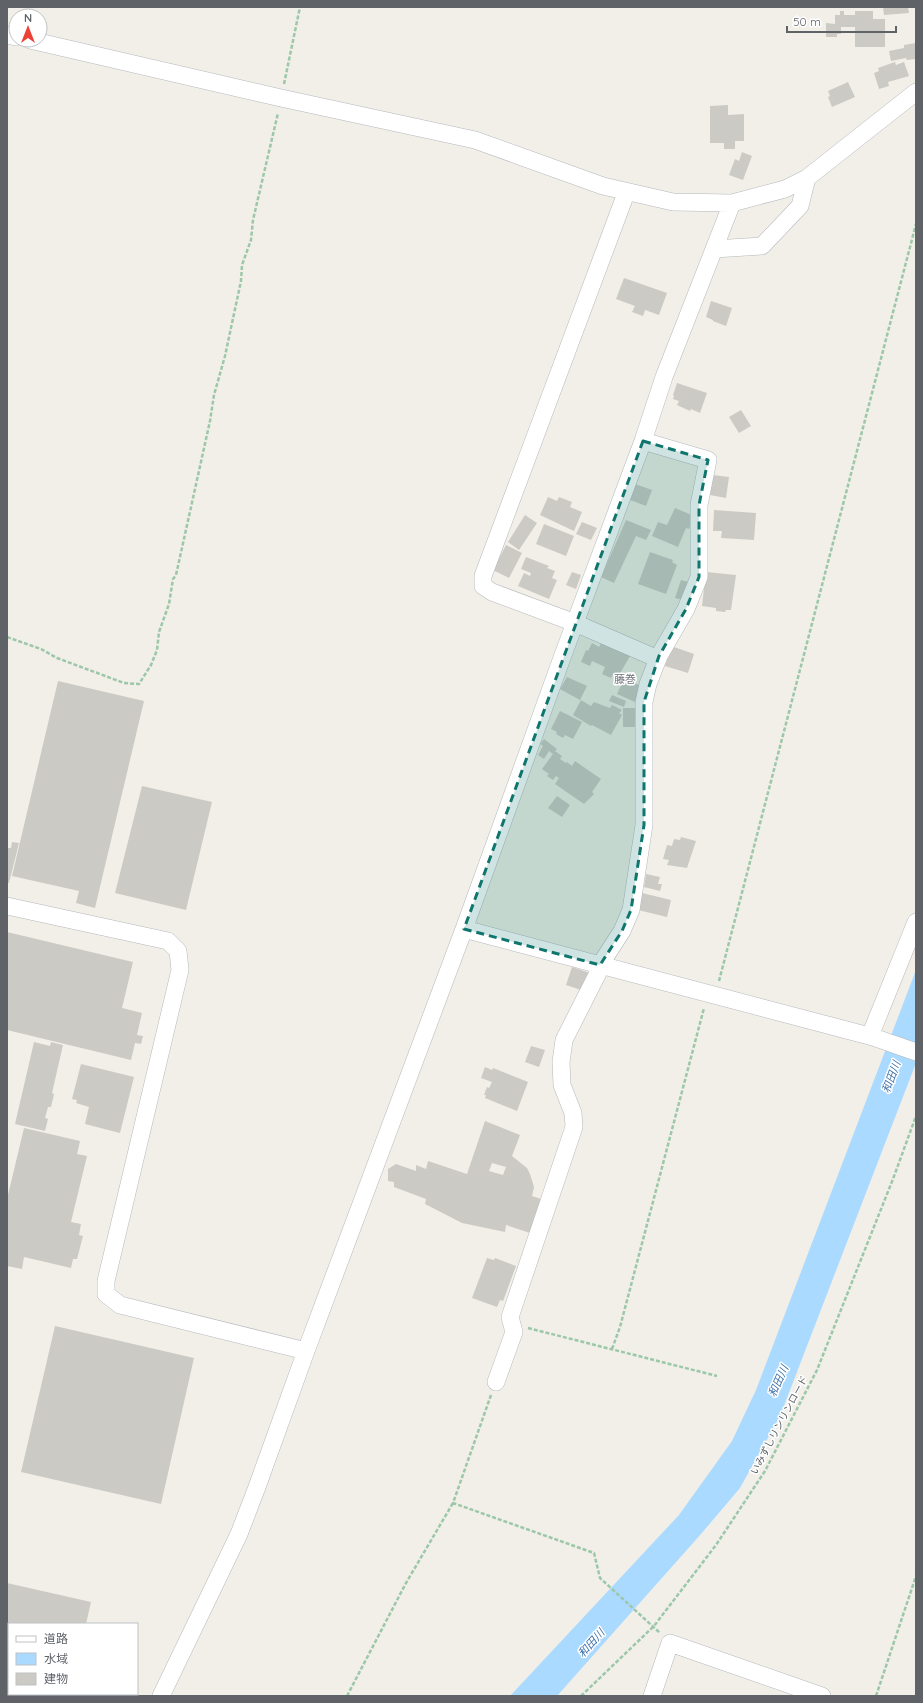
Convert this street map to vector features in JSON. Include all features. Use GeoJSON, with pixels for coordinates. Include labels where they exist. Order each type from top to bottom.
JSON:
{"type":"FeatureCollection","features":[{"type":"Feature","properties":{"kind":"street"},"geometry":{"type":"LineString","coordinates":[[48,44],[281,98],[475,140],[603,186],[673,202],[732,203],[785,189],[807,178],[916,92]]}},
{"type":"Feature","properties":{"kind":"street"},"geometry":{"type":"LineString","coordinates":[[714,250],[762,246],[800,206],[807,178]]}},
{"type":"Feature","properties":{"kind":"street"},"geometry":{"type":"LineString","coordinates":[[625,196],[483,576],[483,586],[492,592],[575,623],[658,659]]}},
{"type":"Feature","properties":{"kind":"street"},"geometry":{"type":"LineString","coordinates":[[161,1696],[239,1534],[464,929],[643,441],[664,377],[732,203]]}},
{"type":"Feature","properties":{"kind":"street"},"geometry":{"type":"LineString","coordinates":[[496,1382],[514,1332],[510,1317],[574,1127],[573,1113],[562,1085],[561,1062],[564,1040],[601,965],[622,931],[631,910],[644,825],[644,702],[648,684],[658,659],[686,609],[699,577],[699,505],[708,460],[643,441]]}},
{"type":"Feature","properties":{"kind":"street"},"geometry":{"type":"LineString","coordinates":[[7,906],[168,942],[178,951],[180,970],[106,1282],[106,1294],[120,1305],[306,1351]]}},
{"type":"Feature","properties":{"kind":"street"},"geometry":{"type":"LineString","coordinates":[[872,1037],[916,922]]}},
{"type":"Feature","properties":{"kind":"street"},"geometry":{"type":"LineString","coordinates":[[464,929],[872,1037],[916,1052]]}},
{"type":"Feature","properties":{"kind":"street"},"geometry":{"type":"LineString","coordinates":[[652,1696],[670,1643],[822,1696]]}},
{"type":"Feature","properties":{"kind":"path"},"geometry":{"type":"LineString","coordinates":[[7,637],[41,649],[57,658],[124,683],[139,684],[151,665],[157,650],[160,632],[169,604],[173,579],[176,575],[210,421],[214,395],[225,356],[239,289],[242,265],[250,240],[253,220],[300,7]]}},
{"type":"Feature","properties":{"kind":"path"},"geometry":{"type":"LineString","coordinates":[[612,1349],[620,1327],[712,995],[729,946],[916,224]]}},
{"type":"Feature","properties":{"kind":"path","name":"いみずしリンリンロード"},"geometry":{"type":"LineString","coordinates":[[581,1696],[654,1626],[716,1545],[769,1464],[817,1370],[893,1179],[916,1116]]}},
{"type":"Feature","properties":{"kind":"path"},"geometry":{"type":"LineString","coordinates":[[512,1324],[717,1376]]}},
{"type":"Feature","properties":{"kind":"path"},"geometry":{"type":"LineString","coordinates":[[347,1696],[406,1583],[453,1503],[496,1382]]}},
{"type":"Feature","properties":{"kind":"path"},"geometry":{"type":"LineString","coordinates":[[453,1503],[594,1553],[600,1578],[654,1626]]}},
{"type":"Feature","properties":{"kind":"path"},"geometry":{"type":"LineString","coordinates":[[876,1696],[916,1576]]}},
{"type":"Feature","properties":{"kind":"highlighted area"},"geometry":{"type":"Polygon","coordinates":[[[643,441],[708,460],[699,505],[699,577],[686,609],[659,656],[644,702],[644,825],[631,910],[622,931],[600,965],[464,929],[643,441]]]}},
{"type":"Feature","properties":{"kind":"water","name":"和田川"},"geometry":{"type":"Polygon","coordinates":[[[916,970],[916,1063],[780,1416],[740,1488],[557,1696],[510,1696],[679,1515],[732,1441],[756,1390],[916,970]]]}},
{"type":"Feature","properties":{"kind":"building"},"geometry":{"type":"Polygon","coordinates":[[[883,7],[908,7],[909,13],[884,15],[883,7]]]}},
{"type":"Feature","properties":{"kind":"building"},"geometry":{"type":"Polygon","coordinates":[[[840,11],[844,11],[844,15],[855,15],[855,11],[873,11],[873,19],[885,19],[885,47],[855,47],[855,27],[841,27],[841,34],[837,34],[837,37],[826,37],[826,23],[835,24],[835,15],[840,15],[840,11]]]}},
{"type":"Feature","properties":{"kind":"building"},"geometry":{"type":"Polygon","coordinates":[[[916,43],[916,59],[907,60],[906,58],[891,61],[889,51],[904,48],[904,45],[916,43]]]}},
{"type":"Feature","properties":{"kind":"building"},"geometry":{"type":"Polygon","coordinates":[[[895,62],[896,65],[904,62],[909,76],[888,82],[889,86],[879,89],[874,73],[879,71],[878,68],[895,62]]]}},
{"type":"Feature","properties":{"kind":"building"},"geometry":{"type":"Polygon","coordinates":[[[848,82],[855,97],[832,107],[828,97],[830,96],[828,91],[848,82]]]}},
{"type":"Feature","properties":{"kind":"building"},"geometry":{"type":"Polygon","coordinates":[[[728,105],[728,115],[744,114],[744,141],[735,141],[735,149],[724,149],[724,143],[710,143],[710,106],[728,105]]]}},
{"type":"Feature","properties":{"kind":"building"},"geometry":{"type":"Polygon","coordinates":[[[742,152],[752,156],[743,180],[729,175],[735,159],[739,161],[742,152]]]}},
{"type":"Feature","properties":{"kind":"building"},"geometry":{"type":"Polygon","coordinates":[[[624,278],[667,293],[659,315],[645,310],[643,316],[632,312],[635,306],[616,299],[624,278]]]}},
{"type":"Feature","properties":{"kind":"building"},"geometry":{"type":"Polygon","coordinates":[[[711,301],[732,308],[726,326],[706,317],[711,301]]]}},
{"type":"Feature","properties":{"kind":"building"},"geometry":{"type":"Polygon","coordinates":[[[677,383],[707,393],[700,413],[691,409],[690,411],[677,405],[679,401],[673,399],[673,395],[677,383]]]}},
{"type":"Feature","properties":{"kind":"building"},"geometry":{"type":"Polygon","coordinates":[[[741,410],[751,426],[739,433],[729,417],[741,410]]]}},
{"type":"Feature","properties":{"kind":"building"},"geometry":{"type":"Polygon","coordinates":[[[713,475],[729,477],[726,498],[710,495],[713,475]]]}},
{"type":"Feature","properties":{"kind":"building"},"geometry":{"type":"Polygon","coordinates":[[[635,484],[652,490],[646,506],[630,500],[635,484]]]}},
{"type":"Feature","properties":{"kind":"building"},"geometry":{"type":"Polygon","coordinates":[[[548,497],[557,501],[559,497],[572,502],[570,507],[582,512],[574,531],[540,515],[548,497]]]}},
{"type":"Feature","properties":{"kind":"building"},"geometry":{"type":"Polygon","coordinates":[[[675,508],[694,516],[689,529],[686,528],[678,547],[652,536],[658,522],[667,525],[675,508]]]}},
{"type":"Feature","properties":{"kind":"building"},"geometry":{"type":"Polygon","coordinates":[[[714,510],[756,513],[754,540],[721,538],[722,531],[713,531],[714,510]]]}},
{"type":"Feature","properties":{"kind":"building"},"geometry":{"type":"Polygon","coordinates":[[[525,515],[537,523],[519,550],[508,542],[525,515]]]}},
{"type":"Feature","properties":{"kind":"building"},"geometry":{"type":"Polygon","coordinates":[[[626,520],[651,530],[646,540],[636,536],[614,583],[601,577],[626,520]]]}},
{"type":"Feature","properties":{"kind":"building"},"geometry":{"type":"Polygon","coordinates":[[[582,522],[597,528],[591,540],[576,534],[582,522]]]}},
{"type":"Feature","properties":{"kind":"building"},"geometry":{"type":"Polygon","coordinates":[[[544,524],[574,536],[566,556],[536,544],[544,524]]]}},
{"type":"Feature","properties":{"kind":"building"},"geometry":{"type":"Polygon","coordinates":[[[506,545],[522,553],[509,578],[493,570],[506,545]]]}},
{"type":"Feature","properties":{"kind":"building"},"geometry":{"type":"Polygon","coordinates":[[[650,552],[673,560],[672,562],[677,565],[666,594],[638,584],[650,552]]]}},
{"type":"Feature","properties":{"kind":"building"},"geometry":{"type":"Polygon","coordinates":[[[526,557],[549,566],[547,568],[555,571],[552,578],[557,580],[549,599],[518,586],[524,573],[530,576],[531,573],[521,569],[526,557]]]}},
{"type":"Feature","properties":{"kind":"building"},"geometry":{"type":"Polygon","coordinates":[[[572,572],[581,575],[576,589],[566,585],[572,572]]]}},
{"type":"Feature","properties":{"kind":"building"},"geometry":{"type":"Polygon","coordinates":[[[706,572],[736,575],[731,610],[726,610],[725,612],[716,611],[716,608],[702,606],[706,572]]]}},
{"type":"Feature","properties":{"kind":"building"},"geometry":{"type":"Polygon","coordinates":[[[681,580],[692,583],[687,601],[675,598],[681,580]]]}},
{"type":"Feature","properties":{"kind":"building"},"geometry":{"type":"Polygon","coordinates":[[[602,641],[630,656],[618,677],[613,674],[611,678],[602,674],[605,667],[592,661],[590,666],[581,662],[586,650],[588,651],[592,643],[599,647],[602,641]]]}},
{"type":"Feature","properties":{"kind":"building"},"geometry":{"type":"Polygon","coordinates":[[[671,646],[694,654],[688,673],[665,666],[671,646]]]}},
{"type":"Feature","properties":{"kind":"building"},"geometry":{"type":"Polygon","coordinates":[[[567,677],[587,686],[580,700],[560,689],[567,677]]]}},
{"type":"Feature","properties":{"kind":"building"},"geometry":{"type":"Polygon","coordinates":[[[624,679],[642,686],[635,702],[617,694],[624,679]]]}},
{"type":"Feature","properties":{"kind":"building"},"geometry":{"type":"Polygon","coordinates":[[[58,681],[144,701],[95,908],[76,903],[79,891],[12,876],[58,681]]]}},
{"type":"Feature","properties":{"kind":"building"},"geometry":{"type":"Polygon","coordinates":[[[612,695],[626,701],[624,707],[609,701],[612,695]]]}},
{"type":"Feature","properties":{"kind":"building"},"geometry":{"type":"Polygon","coordinates":[[[581,700],[591,706],[594,702],[610,708],[612,705],[622,710],[619,713],[622,715],[611,735],[592,725],[591,726],[573,715],[581,700]]]}},
{"type":"Feature","properties":{"kind":"building"},"geometry":{"type":"Polygon","coordinates":[[[623,708],[639,708],[638,727],[623,727],[623,708]]]}},
{"type":"Feature","properties":{"kind":"building"},"geometry":{"type":"Polygon","coordinates":[[[560,711],[582,722],[573,739],[565,735],[563,738],[551,729],[560,711]]]}},
{"type":"Feature","properties":{"kind":"building"},"geometry":{"type":"Polygon","coordinates":[[[544,739],[557,749],[555,751],[562,756],[560,759],[572,766],[575,761],[601,779],[592,792],[594,794],[584,804],[555,784],[559,778],[556,776],[553,780],[547,776],[549,774],[542,769],[553,754],[549,751],[544,759],[538,755],[543,746],[540,744],[544,739]]]}},
{"type":"Feature","properties":{"kind":"building"},"geometry":{"type":"Polygon","coordinates":[[[142,786],[212,802],[186,910],[115,893],[142,786]]]}},
{"type":"Feature","properties":{"kind":"building"},"geometry":{"type":"Polygon","coordinates":[[[557,796],[570,805],[562,817],[548,808],[557,796]]]}},
{"type":"Feature","properties":{"kind":"building"},"geometry":{"type":"Polygon","coordinates":[[[681,837],[696,841],[687,868],[667,865],[669,860],[663,859],[667,845],[672,846],[674,839],[680,840],[681,837]]]}},
{"type":"Feature","properties":{"kind":"building"},"geometry":{"type":"Polygon","coordinates":[[[12,842],[19,843],[9,883],[7,883],[7,848],[11,848],[12,842]]]}},
{"type":"Feature","properties":{"kind":"building"},"geometry":{"type":"Polygon","coordinates":[[[646,874],[660,877],[658,884],[662,884],[660,891],[644,887],[646,874]]]}},
{"type":"Feature","properties":{"kind":"building"},"geometry":{"type":"Polygon","coordinates":[[[642,893],[671,900],[667,917],[638,910],[642,893]]]}},
{"type":"Feature","properties":{"kind":"building"},"geometry":{"type":"Polygon","coordinates":[[[7,932],[133,962],[122,1008],[142,1013],[137,1035],[143,1036],[141,1044],[135,1043],[131,1060],[7,1030],[7,932]]]}},
{"type":"Feature","properties":{"kind":"building"},"geometry":{"type":"Polygon","coordinates":[[[572,967],[590,973],[584,991],[566,985],[572,967]]]}},
{"type":"Feature","properties":{"kind":"building"},"geometry":{"type":"Polygon","coordinates":[[[34,1042],[50,1046],[51,1042],[63,1045],[52,1093],[54,1094],[51,1107],[48,1107],[45,1118],[48,1119],[45,1131],[15,1124],[34,1042]]]}},
{"type":"Feature","properties":{"kind":"building"},"geometry":{"type":"Polygon","coordinates":[[[531,1046],[545,1050],[539,1067],[525,1062],[531,1046]]]}},
{"type":"Feature","properties":{"kind":"building"},"geometry":{"type":"Polygon","coordinates":[[[81,1064],[134,1077],[120,1133],[85,1124],[89,1107],[76,1103],[77,1100],[72,1099],[81,1064]]]}},
{"type":"Feature","properties":{"kind":"building"},"geometry":{"type":"Polygon","coordinates":[[[485,1067],[492,1070],[493,1068],[528,1082],[517,1111],[485,1098],[486,1095],[484,1095],[487,1087],[489,1088],[492,1082],[481,1078],[485,1067]]]}},
{"type":"Feature","properties":{"kind":"building"},"geometry":{"type":"Polygon","coordinates":[[[485,1121],[520,1135],[512,1156],[527,1168],[530,1174],[534,1187],[532,1196],[544,1200],[530,1233],[506,1225],[505,1232],[462,1223],[425,1204],[426,1199],[394,1187],[394,1182],[388,1181],[388,1169],[396,1164],[416,1171],[416,1165],[426,1169],[428,1161],[467,1174],[485,1121]],[[492,1163],[489,1171],[503,1175],[506,1167],[492,1163]]]}},
{"type":"Feature","properties":{"kind":"building"},"geometry":{"type":"Polygon","coordinates":[[[24,1128],[80,1141],[77,1154],[87,1156],[71,1222],[81,1224],[79,1235],[83,1236],[77,1259],[73,1259],[71,1268],[24,1257],[22,1269],[7,1266],[7,1199],[24,1128]]]}},
{"type":"Feature","properties":{"kind":"building"},"geometry":{"type":"Polygon","coordinates":[[[487,1258],[494,1260],[495,1258],[516,1266],[503,1301],[500,1300],[497,1307],[472,1298],[487,1258]]]}},
{"type":"Feature","properties":{"kind":"building"},"geometry":{"type":"Polygon","coordinates":[[[55,1326],[194,1358],[161,1504],[21,1472],[55,1326]]]}},
{"type":"Feature","properties":{"kind":"building"},"geometry":{"type":"Polygon","coordinates":[[[7,1583],[91,1602],[86,1623],[8,1623],[7,1648],[7,1583]]]}},
{"type":"Feature","properties":{"kind":"district","name":"藤巻"},"geometry":{"type":"Point","coordinates":[625,679]}}]}
